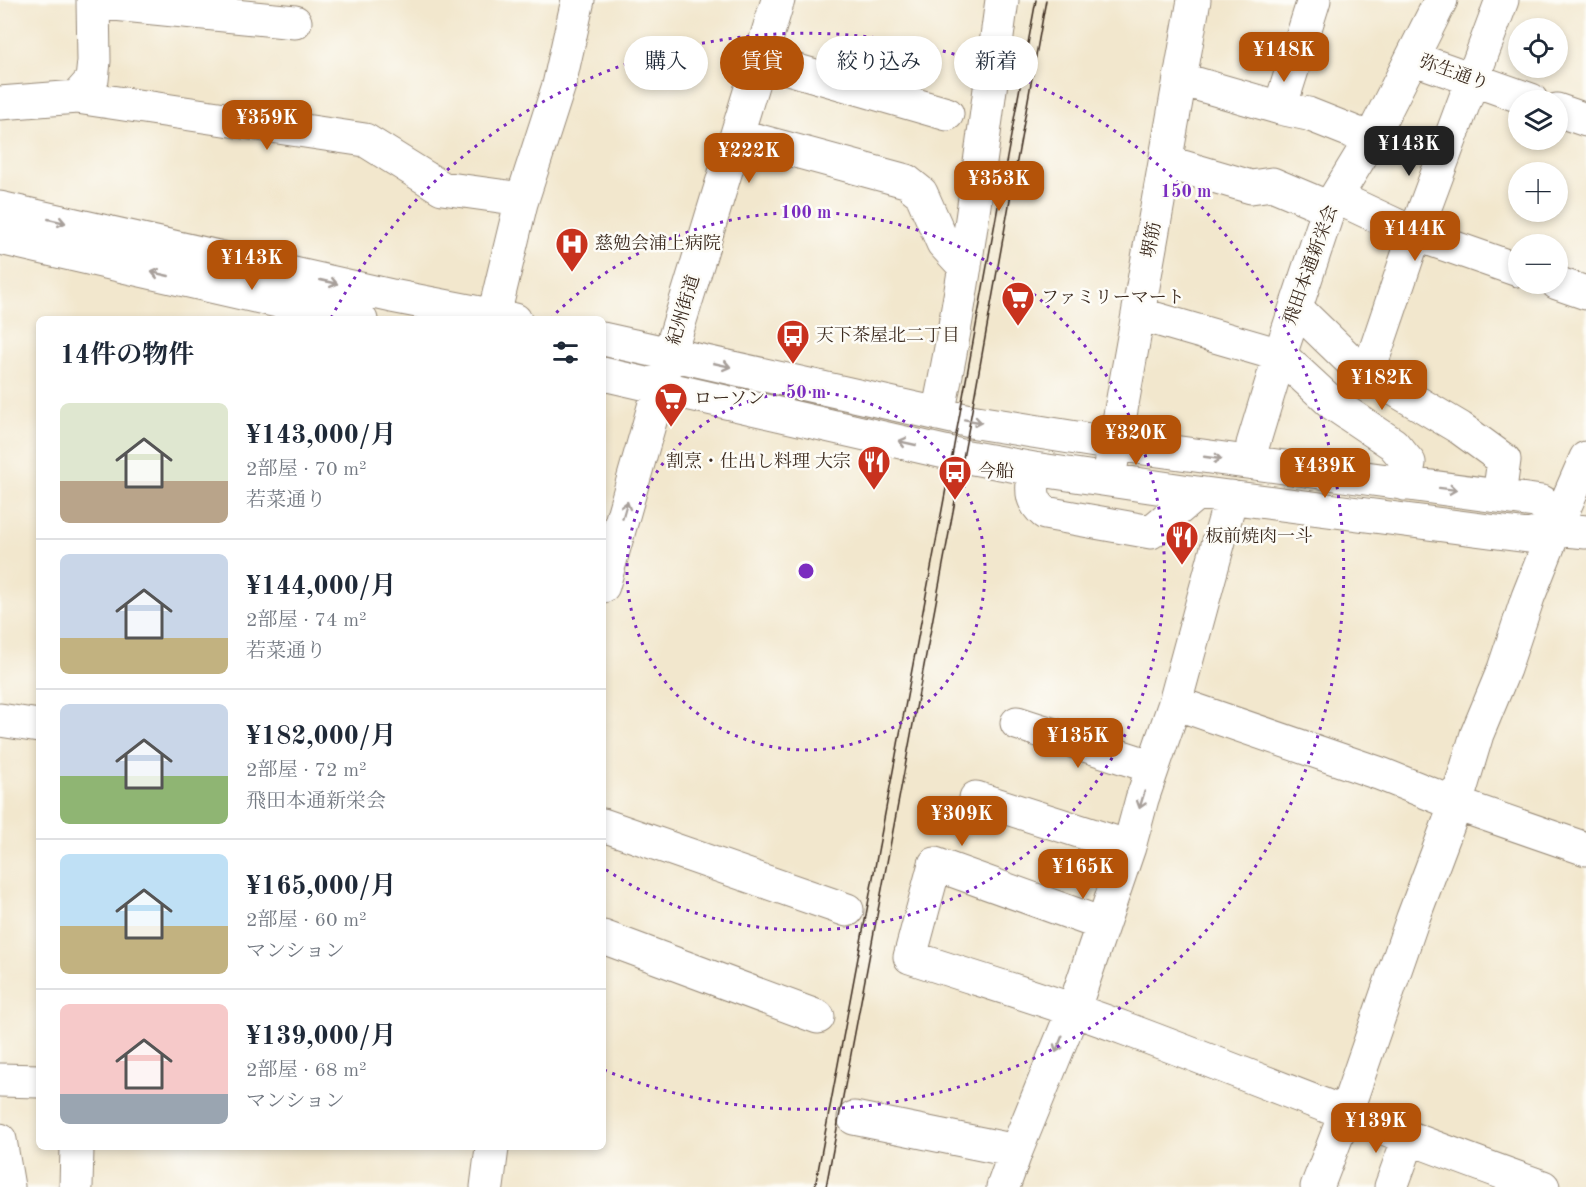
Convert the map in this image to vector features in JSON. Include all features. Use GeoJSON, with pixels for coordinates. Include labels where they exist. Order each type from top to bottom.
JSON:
{"type":"FeatureCollection","features":[{"type":"Feature","properties":{"kind":"street"},"geometry":{"type":"LineString","coordinates":[[505,316],[522,200],[559,85],[578,0]]}},
{"type":"Feature","properties":{"kind":"street","name":"紀州街道"},"geometry":{"type":"LineString","coordinates":[[767,36],[778,0]]}},
{"type":"Feature","properties":{"kind":"street"},"geometry":{"type":"LineString","coordinates":[[938,414],[953,344],[965,267],[1002,0]]}},
{"type":"Feature","properties":{"kind":"street","name":"堺筋"},"geometry":{"type":"LineString","coordinates":[[1108,480],[1194,0]]}},
{"type":"Feature","properties":{"kind":"street"},"geometry":{"type":"LineString","coordinates":[[1280,108],[1314,0]]}},
{"type":"Feature","properties":{"kind":"street","name":"飛田本通新栄会"},"geometry":{"type":"LineString","coordinates":[[1253,444],[1280,355],[1332,202],[1371,139],[1441,0]]}},
{"type":"Feature","properties":{"kind":"street"},"geometry":{"type":"LineString","coordinates":[[1368,373],[1415,234],[1502,0]]}},
{"type":"Feature","properties":{"kind":"street"},"geometry":{"type":"LineString","coordinates":[[77,97],[92,81],[93,1],[295,22]]}},
{"type":"Feature","properties":{"kind":"street","name":"弥生通り"},"geometry":{"type":"LineString","coordinates":[[1412,58],[1508,92]]}},
{"type":"Feature","properties":{"kind":"street"},"geometry":{"type":"LineString","coordinates":[[804,73],[947,114]]}},
{"type":"Feature","properties":{"kind":"street"},"geometry":{"type":"LineString","coordinates":[[1180,79],[1308,114],[1371,139]]}},
{"type":"Feature","properties":{"kind":"street","name":"紀州街道"},"geometry":{"type":"LineString","coordinates":[[606,575],[660,386],[751,90]]}},
{"type":"Feature","properties":{"kind":"street"},"geometry":{"type":"LineString","coordinates":[[0,103],[77,97],[365,140],[442,188],[522,200]]}},
{"type":"Feature","properties":{"kind":"street"},"geometry":{"type":"LineString","coordinates":[[1568,114],[1586,120]]}},
{"type":"Feature","properties":{"kind":"street"},"geometry":{"type":"LineString","coordinates":[[737,135],[906,181],[921,193],[943,243],[965,267]]}},
{"type":"Feature","properties":{"kind":"street"},"geometry":{"type":"LineString","coordinates":[[1166,162],[1251,187],[1272,184],[1332,202],[1508,267]]}},
{"type":"Feature","properties":{"kind":"street"},"geometry":{"type":"LineString","coordinates":[[0,208],[392,296],[500,316]]}},
{"type":"Feature","properties":{"kind":"street"},"geometry":{"type":"LineString","coordinates":[[0,238],[343,316]]}},
{"type":"Feature","properties":{"kind":"street"},"geometry":{"type":"LineString","coordinates":[[1568,287],[1586,293]]}},
{"type":"Feature","properties":{"kind":"street"},"geometry":{"type":"LineString","coordinates":[[1296,308],[1358,367],[1460,428],[1504,460],[1499,496]]}},
{"type":"Feature","properties":{"kind":"street"},"geometry":{"type":"LineString","coordinates":[[1139,314],[1280,355],[1332,403],[1393,444],[1409,463],[1405,484]]}},
{"type":"Feature","properties":{"kind":"street"},"geometry":{"type":"LineString","coordinates":[[606,340],[938,414],[1114,444],[1542,502],[1570,531]]}},
{"type":"Feature","properties":{"kind":"street"},"geometry":{"type":"LineString","coordinates":[[606,375],[962,456],[1034,469],[1197,494],[1528,536],[1570,531]]}},
{"type":"Feature","properties":{"kind":"street"},"geometry":{"type":"LineString","coordinates":[[1317,1187],[1346,1112],[1413,918],[1456,804],[1477,734],[1504,669],[1528,597],[1570,531],[1575,487],[1586,458]]}},
{"type":"Feature","properties":{"kind":"street"},"geometry":{"type":"LineString","coordinates":[[1034,469],[1032,497],[1035,504],[1045,513],[1151,532],[1197,494]]}},
{"type":"Feature","properties":{"kind":"street"},"geometry":{"type":"LineString","coordinates":[[1003,1187],[1073,1011],[1129,847],[1175,703],[1231,497]]}},
{"type":"Feature","properties":{"kind":"street"},"geometry":{"type":"LineString","coordinates":[[1175,703],[1381,774],[1456,804],[1586,849]]}},
{"type":"Feature","properties":{"kind":"street"},"geometry":{"type":"LineString","coordinates":[[0,720],[36,726]]}},
{"type":"Feature","properties":{"kind":"street"},"geometry":{"type":"LineString","coordinates":[[1017,723],[1153,767]]}},
{"type":"Feature","properties":{"kind":"street"},"geometry":{"type":"LineString","coordinates":[[976,798],[1129,847]]}},
{"type":"Feature","properties":{"kind":"street"},"geometry":{"type":"LineString","coordinates":[[606,826],[847,910]]}},
{"type":"Feature","properties":{"kind":"street"},"geometry":{"type":"LineString","coordinates":[[1102,924],[935,864],[910,957],[1123,1028],[1409,1138],[1544,1187]]}},
{"type":"Feature","properties":{"kind":"street"},"geometry":{"type":"LineString","coordinates":[[606,939],[818,1017]]}},
{"type":"Feature","properties":{"kind":"street"},"geometry":{"type":"LineString","coordinates":[[0,1080],[36,1081]]}},
{"type":"Feature","properties":{"kind":"street"},"geometry":{"type":"LineString","coordinates":[[854,1118],[1016,1151]]}},
{"type":"Feature","properties":{"kind":"street"},"geometry":{"type":"LineString","coordinates":[[1391,1187],[1409,1138]]}},
{"type":"Feature","properties":{"kind":"street"},"geometry":{"type":"LineString","coordinates":[[0,1140],[5,1178]]}},
{"type":"Feature","properties":{"kind":"street"},"geometry":{"type":"LineString","coordinates":[[76,1187],[77,1150]]}},
{"type":"Feature","properties":{"kind":"street"},"geometry":{"type":"LineString","coordinates":[[486,1187],[492,1150]]}},
{"type":"Feature","properties":{"kind":"tram line"},"geometry":{"type":"LineString","coordinates":[[815,1187],[1036,0]]}},
{"type":"Feature","properties":{"kind":"tram line"},"geometry":{"type":"LineString","coordinates":[[826,1187],[970,421],[1046,0]]}},
{"type":"Feature","properties":{"kind":"place","name":"慈勉会浦上病院"},"geometry":{"type":"Point","coordinates":[572,273]}},
{"type":"Feature","properties":{"kind":"place","name":"ファミリーマート"},"geometry":{"type":"Point","coordinates":[1018,327]}},
{"type":"Feature","properties":{"kind":"place","name":"天下茶屋北二丁目"},"geometry":{"type":"Point","coordinates":[793,365]}},
{"type":"Feature","properties":{"kind":"place","name":"ローソン"},"geometry":{"type":"Point","coordinates":[671,428]}},
{"type":"Feature","properties":{"kind":"place","name":"割烹・仕出し料理 大宗"},"geometry":{"type":"Point","coordinates":[874,491]}},
{"type":"Feature","properties":{"kind":"place","name":"今船"},"geometry":{"type":"Point","coordinates":[955,501]}},
{"type":"Feature","properties":{"kind":"place","name":"板前焼肉一斗"},"geometry":{"type":"Point","coordinates":[1182,566]}}]}
